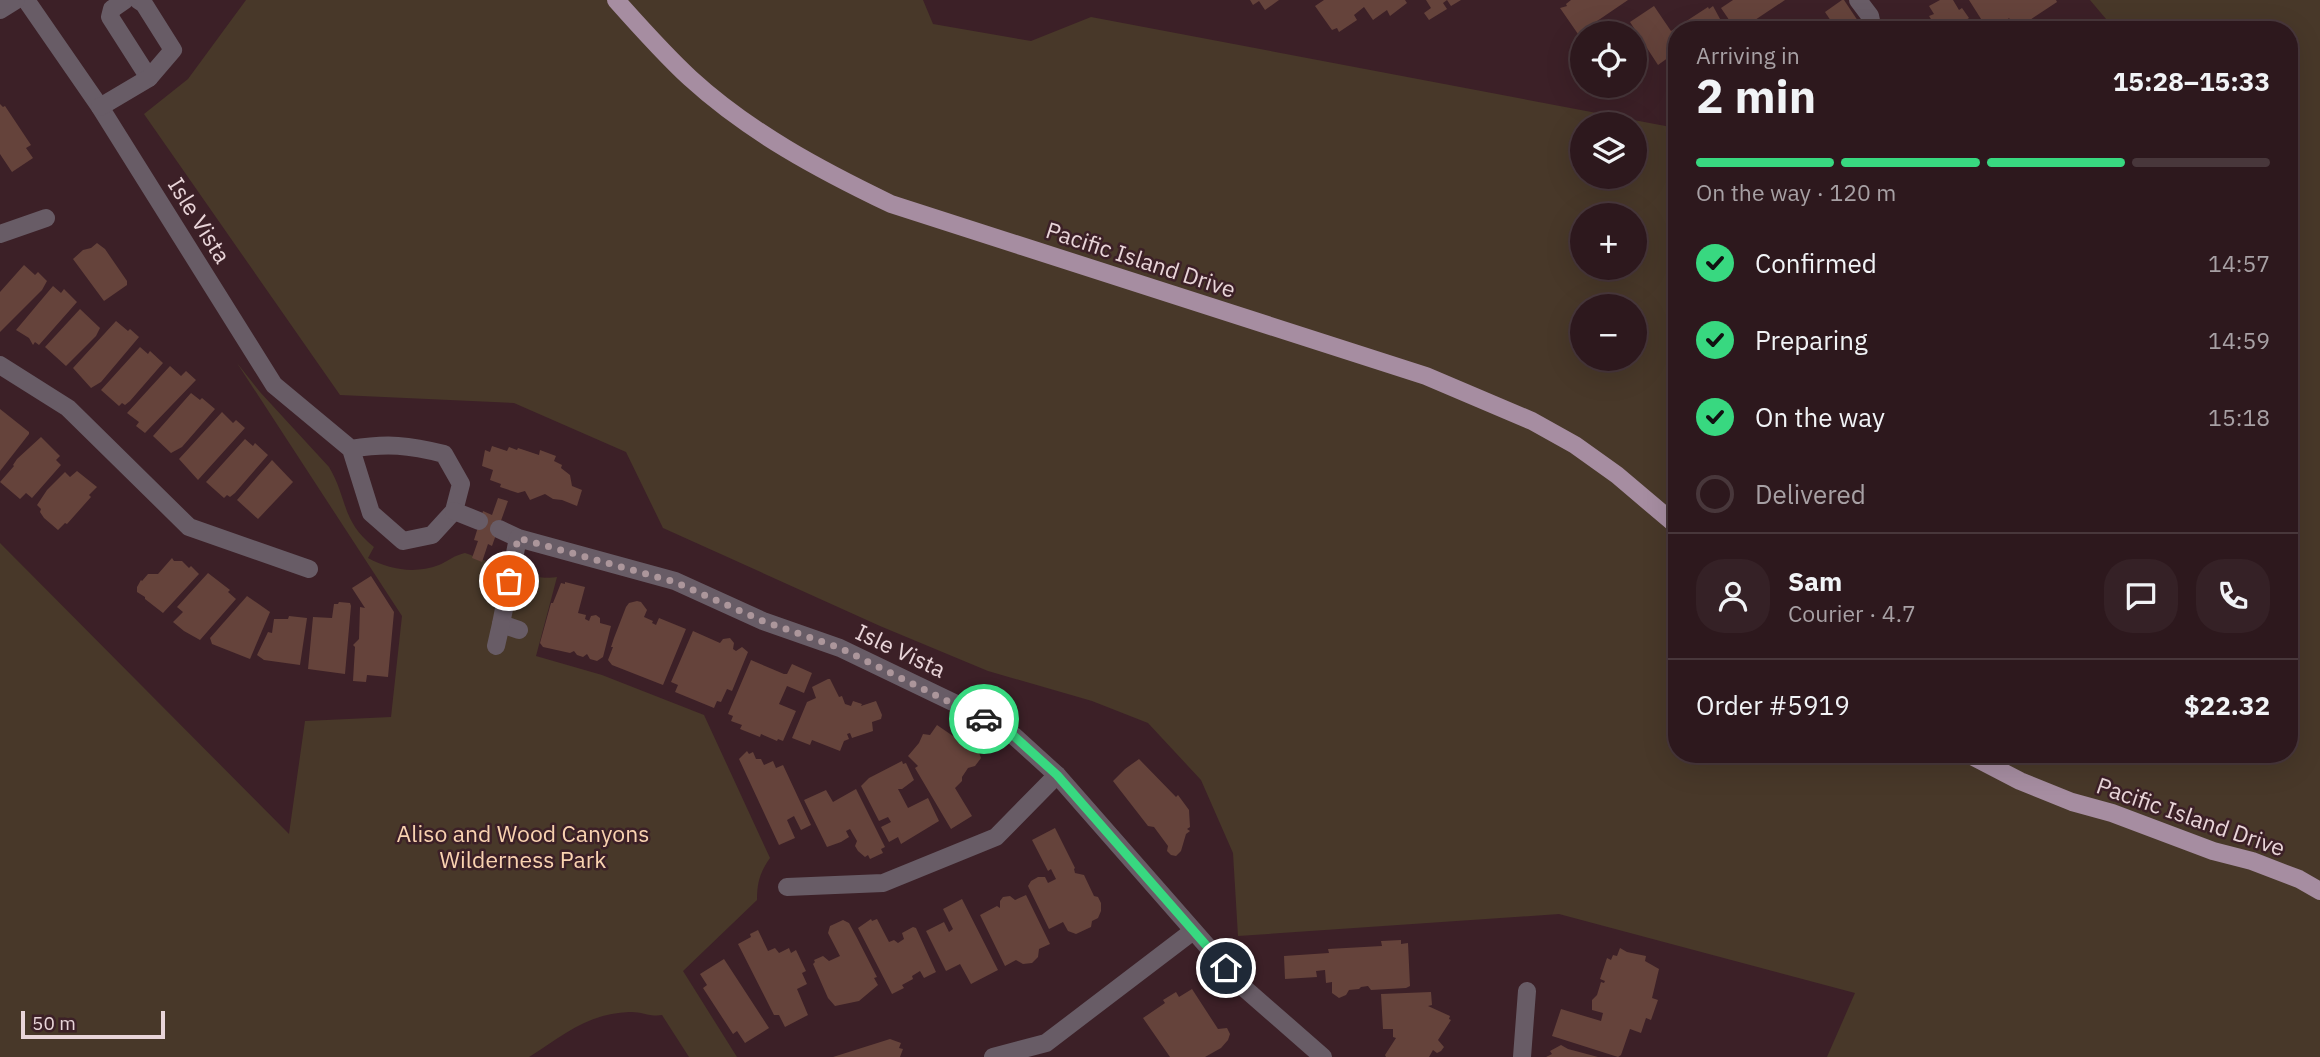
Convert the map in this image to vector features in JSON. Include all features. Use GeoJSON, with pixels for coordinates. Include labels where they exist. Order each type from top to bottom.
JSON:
{"type":"FeatureCollection","features":[{"type":"Feature","properties":{"kind":"main road","name":"Pacific Island Drive"},"geometry":{"type":"LineString","coordinates":[[616,0],[691,79],[804,160],[841,180],[891,204],[1426,376],[1532,421],[1575,445],[1617,475],[1668,517]]}},
{"type":"Feature","properties":{"kind":"main road","name":"Pacific Island Drive"},"geometry":{"type":"LineString","coordinates":[[1985,763],[2020,781],[2072,802],[2112,813],[2213,851],[2252,861],[2299,879],[2320,891]]}},
{"type":"Feature","properties":{"kind":"street"},"geometry":{"type":"LineString","coordinates":[[0,10],[16,0]]}},
{"type":"Feature","properties":{"kind":"street","name":"Isle Vista"},"geometry":{"type":"LineString","coordinates":[[26,0],[100,107],[274,385],[351,449]]}},
{"type":"Feature","properties":{"kind":"street"},"geometry":{"type":"LineString","coordinates":[[125,0],[112,9],[110,17],[149,78]]}},
{"type":"Feature","properties":{"kind":"street"},"geometry":{"type":"LineString","coordinates":[[100,107],[149,78],[173,50],[144,4],[138,0]]}},
{"type":"Feature","properties":{"kind":"street"},"geometry":{"type":"LineString","coordinates":[[1858,0],[1871,21]]}},
{"type":"Feature","properties":{"kind":"street"},"geometry":{"type":"LineString","coordinates":[[0,234],[46,218]]}},
{"type":"Feature","properties":{"kind":"street"},"geometry":{"type":"LineString","coordinates":[[0,365],[68,408],[189,527],[309,569]]}},
{"type":"Feature","properties":{"kind":"street"},"geometry":{"type":"LineString","coordinates":[[381,444],[412,445],[444,454],[461,484],[454,510],[432,536],[402,541],[371,513],[351,449],[381,444]]}},
{"type":"Feature","properties":{"kind":"street"},"geometry":{"type":"LineString","coordinates":[[454,510],[480,521]]}},
{"type":"Feature","properties":{"kind":"street","name":"Isle Vista"},"geometry":{"type":"LineString","coordinates":[[499,529],[518,538],[675,582],[763,621],[840,648],[967,709],[1014,736],[1057,775],[1243,987],[1317,1055]]}},
{"type":"Feature","properties":{"kind":"street"},"geometry":{"type":"LineString","coordinates":[[496,646],[518,538]]}},
{"type":"Feature","properties":{"kind":"street"},"geometry":{"type":"LineString","coordinates":[[501,624],[519,630]]}},
{"type":"Feature","properties":{"kind":"street"},"geometry":{"type":"LineString","coordinates":[[787,887],[883,883],[996,837],[1057,775]]}},
{"type":"Feature","properties":{"kind":"street"},"geometry":{"type":"LineString","coordinates":[[993,1057],[1045,1043],[1192,931]]}},
{"type":"Feature","properties":{"kind":"street"},"geometry":{"type":"LineString","coordinates":[[1521,1057],[1528,991]]}},
{"type":"Feature","properties":{"kind":"green space"},"geometry":{"type":"Polygon","coordinates":[[[246,0],[923,0],[933,24],[1031,41],[1091,17],[1592,112],[1570,112],[1570,189],[1647,189],[1647,122],[1668,126],[1668,763],[2298,763],[2298,21],[2105,21],[2090,0],[2320,0],[2320,1057],[1827,1057],[1855,993],[1559,914],[1238,936],[1233,853],[1201,780],[1148,723],[1092,701],[988,671],[880,626],[663,528],[626,452],[514,403],[340,395],[144,114],[188,79],[246,0]]]}},
{"type":"Feature","properties":{"kind":"green space","name":"Aliso and Wood Canyons Wilderness Park"},"geometry":{"type":"Polygon","coordinates":[[[237,363],[329,467],[350,519],[374,547],[368,558],[394,568],[412,570],[430,568],[465,553],[524,574],[557,577],[536,656],[602,675],[704,715],[770,858],[760,878],[757,900],[683,971],[737,1057],[689,1057],[662,1015],[633,1012],[588,1021],[529,1057],[0,1057],[0,543],[289,834],[305,721],[391,717],[402,616],[237,363]]]}},
{"type":"Feature","properties":{"kind":"building"},"geometry":{"type":"Polygon","coordinates":[[[1250,0],[1279,0],[1265,10],[1259,1],[1253,5],[1250,0]]]}},
{"type":"Feature","properties":{"kind":"building"},"geometry":{"type":"Polygon","coordinates":[[[1324,0],[1405,0],[1407,3],[1390,16],[1387,10],[1373,20],[1364,7],[1354,15],[1357,20],[1339,32],[1337,28],[1332,30],[1315,6],[1324,0]]]}},
{"type":"Feature","properties":{"kind":"building"},"geometry":{"type":"Polygon","coordinates":[[[1426,0],[1447,0],[1443,3],[1447,9],[1429,20],[1424,13],[1431,8],[1426,0]]]}},
{"type":"Feature","properties":{"kind":"building"},"geometry":{"type":"Polygon","coordinates":[[[1447,0],[1461,0],[1451,6],[1447,0]]]}},
{"type":"Feature","properties":{"kind":"building"},"geometry":{"type":"Polygon","coordinates":[[[1571,0],[1628,0],[1597,21],[1570,22],[1560,8],[1567,6],[1571,0]]]}},
{"type":"Feature","properties":{"kind":"building"},"geometry":{"type":"Polygon","coordinates":[[[1733,0],[1785,0],[1754,21],[1730,21],[1721,8],[1733,0]]]}},
{"type":"Feature","properties":{"kind":"building"},"geometry":{"type":"Polygon","coordinates":[[[1844,0],[1858,21],[1831,21],[1825,12],[1844,0]]]}},
{"type":"Feature","properties":{"kind":"building"},"geometry":{"type":"Polygon","coordinates":[[[1940,0],[1953,0],[1959,10],[1962,8],[1969,18],[1967,21],[1932,21],[1929,16],[1934,14],[1929,6],[1940,0]]]}},
{"type":"Feature","properties":{"kind":"building"},"geometry":{"type":"Polygon","coordinates":[[[1969,0],[2057,2],[2028,21],[2011,21],[2009,18],[2006,21],[1982,21],[1969,0]]]}},
{"type":"Feature","properties":{"kind":"building"},"geometry":{"type":"Polygon","coordinates":[[[1654,6],[1668,27],[1668,58],[1658,65],[1647,48],[1647,21],[1632,21],[1654,6]]]}},
{"type":"Feature","properties":{"kind":"building"},"geometry":{"type":"Polygon","coordinates":[[[1713,6],[1721,21],[1686,21],[1708,7],[1709,9],[1713,6]]]}},
{"type":"Feature","properties":{"kind":"building"},"geometry":{"type":"Polygon","coordinates":[[[0,104],[5,106],[31,145],[26,148],[33,158],[12,172],[0,154],[0,104]]]}},
{"type":"Feature","properties":{"kind":"building"},"geometry":{"type":"Polygon","coordinates":[[[97,243],[105,249],[127,281],[127,285],[104,301],[73,259],[97,243]]]}},
{"type":"Feature","properties":{"kind":"building"},"geometry":{"type":"Polygon","coordinates":[[[24,265],[35,275],[38,272],[47,281],[42,290],[0,332],[0,292],[24,265]]]}},
{"type":"Feature","properties":{"kind":"building"},"geometry":{"type":"Polygon","coordinates":[[[53,286],[61,293],[64,289],[77,302],[39,345],[35,342],[33,345],[29,338],[16,330],[53,286]]]}},
{"type":"Feature","properties":{"kind":"building"},"geometry":{"type":"Polygon","coordinates":[[[80,309],[100,328],[96,336],[66,366],[45,347],[80,309]]]}},
{"type":"Feature","properties":{"kind":"building"},"geometry":{"type":"Polygon","coordinates":[[[116,321],[139,337],[101,382],[91,388],[73,368],[116,321]]]}},
{"type":"Feature","properties":{"kind":"building"},"geometry":{"type":"Polygon","coordinates":[[[140,347],[148,354],[150,351],[163,363],[130,401],[119,406],[101,390],[140,347]]]}},
{"type":"Feature","properties":{"kind":"building"},"geometry":{"type":"Polygon","coordinates":[[[170,366],[181,376],[186,371],[196,380],[145,433],[136,426],[139,422],[127,413],[170,366]]]}},
{"type":"Feature","properties":{"kind":"building"},"geometry":{"type":"Polygon","coordinates":[[[191,393],[215,409],[182,447],[171,453],[153,436],[191,393]]]}},
{"type":"Feature","properties":{"kind":"building"},"geometry":{"type":"Polygon","coordinates":[[[0,409],[29,434],[0,471],[0,409]]]}},
{"type":"Feature","properties":{"kind":"building"},"geometry":{"type":"Polygon","coordinates":[[[222,412],[233,423],[236,420],[245,428],[198,480],[179,459],[222,412]]]}},
{"type":"Feature","properties":{"kind":"building"},"geometry":{"type":"Polygon","coordinates":[[[41,437],[60,456],[56,460],[61,465],[32,498],[26,493],[20,499],[0,482],[17,459],[41,437]]]}},
{"type":"Feature","properties":{"kind":"building"},"geometry":{"type":"Polygon","coordinates":[[[245,439],[253,446],[255,443],[268,455],[235,493],[224,498],[206,482],[245,439]]]}},
{"type":"Feature","properties":{"kind":"building"},"geometry":{"type":"Polygon","coordinates":[[[492,446],[507,451],[509,447],[518,448],[539,455],[540,450],[556,456],[554,461],[562,465],[561,468],[570,475],[572,486],[582,490],[577,506],[545,494],[530,500],[525,491],[518,493],[500,487],[501,484],[490,480],[493,470],[482,466],[485,450],[490,452],[492,446]]]}},
{"type":"Feature","properties":{"kind":"building"},"geometry":{"type":"Polygon","coordinates":[[[272,460],[293,482],[258,519],[237,500],[272,460]]]}},
{"type":"Feature","properties":{"kind":"building"},"geometry":{"type":"Polygon","coordinates":[[[77,471],[97,487],[67,524],[58,530],[44,518],[37,505],[65,472],[70,477],[77,471]]]}},
{"type":"Feature","properties":{"kind":"building"},"geometry":{"type":"Polygon","coordinates":[[[498,498],[508,501],[492,546],[488,544],[482,562],[472,558],[478,541],[474,540],[483,511],[492,515],[498,498]]]}},
{"type":"Feature","properties":{"kind":"building"},"geometry":{"type":"Polygon","coordinates":[[[172,558],[174,561],[182,561],[189,568],[191,566],[199,574],[163,613],[137,592],[137,587],[148,574],[158,574],[172,558]]]}},
{"type":"Feature","properties":{"kind":"building"},"geometry":{"type":"Polygon","coordinates":[[[208,573],[230,590],[228,592],[236,599],[200,640],[173,622],[183,612],[177,607],[208,573]]]}},
{"type":"Feature","properties":{"kind":"building"},"geometry":{"type":"Polygon","coordinates":[[[371,576],[394,612],[388,677],[367,675],[366,682],[353,681],[353,645],[359,639],[360,607],[365,608],[352,588],[371,576]]]}},
{"type":"Feature","properties":{"kind":"building"},"geometry":{"type":"Polygon","coordinates":[[[561,583],[585,587],[578,613],[586,615],[585,619],[589,621],[591,616],[596,615],[600,618],[600,623],[611,626],[603,657],[597,661],[590,659],[587,654],[583,657],[574,651],[570,653],[543,647],[540,643],[551,603],[561,583]]]}},
{"type":"Feature","properties":{"kind":"building"},"geometry":{"type":"Polygon","coordinates":[[[247,596],[270,612],[250,659],[212,644],[210,638],[247,596]]]}},
{"type":"Feature","properties":{"kind":"building"},"geometry":{"type":"Polygon","coordinates":[[[637,601],[647,610],[644,617],[653,621],[652,623],[656,625],[659,618],[686,629],[663,685],[612,665],[608,660],[626,607],[637,601]]]}},
{"type":"Feature","properties":{"kind":"building"},"geometry":{"type":"Polygon","coordinates":[[[350,603],[351,606],[345,674],[308,669],[313,617],[332,618],[334,604],[350,603]]]}},
{"type":"Feature","properties":{"kind":"building"},"geometry":{"type":"Polygon","coordinates":[[[289,616],[307,618],[300,665],[264,660],[257,655],[268,632],[272,633],[274,619],[288,619],[289,616]]]}},
{"type":"Feature","properties":{"kind":"building"},"geometry":{"type":"Polygon","coordinates":[[[693,631],[720,643],[723,639],[730,638],[734,643],[733,649],[736,651],[742,647],[748,652],[732,691],[727,689],[721,702],[717,701],[714,708],[675,692],[678,685],[671,682],[693,631]]]}},
{"type":"Feature","properties":{"kind":"building"},"geometry":{"type":"Polygon","coordinates":[[[751,660],[784,674],[787,674],[792,664],[812,673],[804,693],[787,686],[779,704],[796,711],[783,741],[761,734],[760,737],[740,729],[742,725],[731,721],[733,716],[728,714],[751,660]]]}},
{"type":"Feature","properties":{"kind":"building"},"geometry":{"type":"Polygon","coordinates":[[[828,679],[845,704],[851,706],[853,701],[862,704],[861,706],[876,701],[882,715],[881,719],[872,722],[873,731],[852,738],[850,733],[847,734],[849,739],[844,741],[840,751],[812,740],[810,745],[792,738],[807,702],[816,698],[812,687],[828,679]]]}},
{"type":"Feature","properties":{"kind":"building"},"geometry":{"type":"Polygon","coordinates":[[[937,725],[977,747],[981,758],[975,766],[968,768],[955,788],[972,816],[951,829],[915,768],[918,766],[908,756],[923,734],[930,735],[937,725]]]}},
{"type":"Feature","properties":{"kind":"building"},"geometry":{"type":"Polygon","coordinates":[[[747,751],[749,754],[753,752],[756,759],[761,759],[764,765],[773,761],[776,768],[783,765],[811,825],[801,830],[794,816],[787,820],[795,838],[779,845],[739,759],[747,751]]]}},
{"type":"Feature","properties":{"kind":"building"},"geometry":{"type":"Polygon","coordinates":[[[1139,759],[1176,797],[1178,795],[1189,810],[1190,827],[1187,829],[1190,831],[1176,856],[1167,851],[1168,846],[1154,827],[1148,826],[1113,781],[1139,759]]]}},
{"type":"Feature","properties":{"kind":"building"},"geometry":{"type":"Polygon","coordinates":[[[902,761],[903,764],[906,763],[914,780],[898,789],[908,808],[928,798],[939,821],[901,844],[898,837],[889,842],[881,827],[891,822],[888,817],[879,821],[861,786],[869,778],[902,761]]]}},
{"type":"Feature","properties":{"kind":"building"},"geometry":{"type":"Polygon","coordinates":[[[856,789],[885,847],[881,849],[883,853],[870,859],[868,855],[865,857],[858,851],[855,846],[857,841],[850,829],[846,831],[849,837],[827,847],[804,800],[826,790],[833,802],[856,789]]]}},
{"type":"Feature","properties":{"kind":"building"},"geometry":{"type":"Polygon","coordinates":[[[1055,828],[1075,873],[1084,875],[1094,896],[1098,897],[1101,903],[1101,911],[1098,918],[1092,921],[1091,927],[1076,934],[1068,931],[1063,922],[1049,929],[1028,886],[1038,877],[1045,877],[1048,883],[1056,879],[1051,869],[1048,871],[1032,840],[1055,828]]]}},
{"type":"Feature","properties":{"kind":"building"},"geometry":{"type":"Polygon","coordinates":[[[1026,895],[1050,944],[1039,949],[1038,957],[1032,963],[1023,964],[1016,960],[1005,966],[980,915],[997,906],[1000,908],[1003,897],[1010,896],[1015,900],[1026,895]]]}},
{"type":"Feature","properties":{"kind":"building"},"geometry":{"type":"Polygon","coordinates":[[[962,899],[998,970],[971,984],[960,964],[946,971],[926,931],[944,922],[949,932],[953,929],[943,909],[962,899]]]}},
{"type":"Feature","properties":{"kind":"building"},"geometry":{"type":"Polygon","coordinates":[[[871,919],[877,919],[889,942],[894,940],[898,943],[904,939],[902,933],[916,928],[936,972],[924,978],[920,971],[902,985],[904,988],[892,994],[858,928],[871,919]]]}},
{"type":"Feature","properties":{"kind":"building"},"geometry":{"type":"Polygon","coordinates":[[[843,920],[849,923],[856,936],[877,977],[874,978],[878,985],[859,1001],[835,1006],[828,998],[813,964],[814,960],[823,956],[829,961],[840,956],[828,933],[830,926],[843,920]]]}},
{"type":"Feature","properties":{"kind":"building"},"geometry":{"type":"Polygon","coordinates":[[[758,930],[768,951],[775,948],[779,953],[789,948],[791,953],[796,950],[806,971],[802,973],[807,984],[797,989],[808,1015],[785,1027],[779,1015],[774,1015],[738,944],[758,930]]]}},
{"type":"Feature","properties":{"kind":"building"},"geometry":{"type":"Polygon","coordinates":[[[1401,940],[1401,944],[1408,943],[1410,986],[1406,988],[1371,990],[1368,986],[1361,987],[1349,990],[1339,998],[1332,993],[1332,982],[1326,983],[1325,970],[1316,971],[1317,977],[1285,979],[1284,956],[1329,953],[1328,949],[1382,946],[1381,941],[1401,940]]]}},
{"type":"Feature","properties":{"kind":"building"},"geometry":{"type":"Polygon","coordinates":[[[1620,948],[1646,956],[1645,961],[1659,969],[1652,998],[1658,1000],[1651,1020],[1646,1018],[1641,1033],[1630,1029],[1618,1057],[1552,1036],[1561,1009],[1601,1021],[1603,1013],[1592,1010],[1592,1000],[1597,995],[1601,982],[1605,981],[1600,979],[1607,958],[1611,960],[1613,955],[1617,956],[1620,948]]]}},
{"type":"Feature","properties":{"kind":"building"},"geometry":{"type":"Polygon","coordinates":[[[724,959],[769,1028],[745,1043],[737,1031],[733,1034],[703,988],[707,985],[700,974],[724,959]]]}},
{"type":"Feature","properties":{"kind":"building"},"geometry":{"type":"Polygon","coordinates":[[[1192,989],[1218,1029],[1227,1028],[1230,1034],[1221,1048],[1205,1057],[1170,1057],[1143,1018],[1176,992],[1179,997],[1192,989]]]}},
{"type":"Feature","properties":{"kind":"building"},"geometry":{"type":"Polygon","coordinates":[[[1431,992],[1432,1005],[1428,1006],[1450,1016],[1451,1020],[1438,1040],[1444,1047],[1437,1053],[1433,1050],[1429,1057],[1386,1057],[1396,1038],[1393,1037],[1393,1029],[1383,1029],[1381,994],[1431,992]]]}},
{"type":"Feature","properties":{"kind":"building"},"geometry":{"type":"Polygon","coordinates":[[[890,1039],[901,1043],[899,1048],[903,1049],[900,1057],[833,1057],[890,1039]]]}},
{"type":"Feature","properties":{"kind":"building"},"geometry":{"type":"Polygon","coordinates":[[[1561,1045],[1598,1057],[1546,1057],[1552,1054],[1550,1051],[1561,1045]]]}},
{"type":"Feature","properties":{"kind":"way so far"},"geometry":{"type":"LineString","coordinates":[[509,581],[518,538],[552,545],[675,582],[763,621],[840,648],[984,719]]}},
{"type":"Feature","properties":{"kind":"route"},"geometry":{"type":"LineString","coordinates":[[984,719],[1014,736],[1057,775],[1226,968]]}}]}
